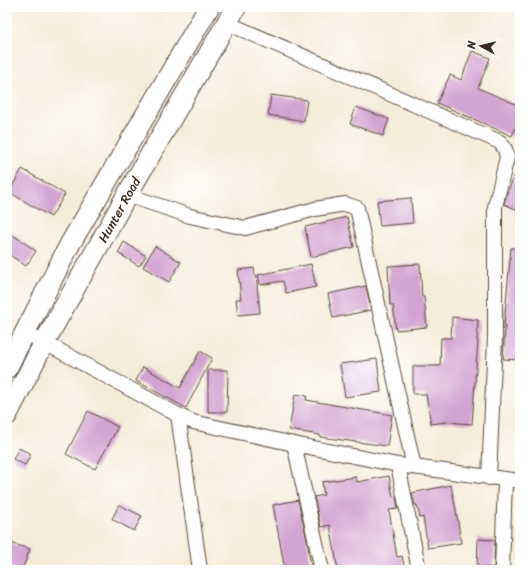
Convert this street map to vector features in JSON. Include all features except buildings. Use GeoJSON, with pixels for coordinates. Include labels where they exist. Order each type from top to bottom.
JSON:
{"type":"FeatureCollection","features":[{"type":"Feature","properties":{"kind":"main road","name":"Hunter Road"},"geometry":{"type":"LineString","coordinates":[[7,368],[70,244],[209,7]]}},
{"type":"Feature","properties":{"kind":"main road","name":"Hunter Road"},"geometry":{"type":"LineString","coordinates":[[7,416],[44,343],[231,15]]}},
{"type":"Feature","properties":{"kind":"street"},"geometry":{"type":"LineString","coordinates":[[231,15],[500,142],[505,149],[507,157],[495,208],[495,338],[490,478]]}},
{"type":"Feature","properties":{"kind":"street"},"geometry":{"type":"LineString","coordinates":[[127,195],[190,216],[245,228],[315,209],[345,204],[357,208],[414,467]]}},
{"type":"Feature","properties":{"kind":"street"},"geometry":{"type":"LineString","coordinates":[[25,332],[193,422],[398,465],[520,481]]}},
{"type":"Feature","properties":{"kind":"street"},"geometry":{"type":"LineString","coordinates":[[178,415],[200,570]]}},
{"type":"Feature","properties":{"kind":"street"},"geometry":{"type":"LineString","coordinates":[[294,444],[322,570]]}},
{"type":"Feature","properties":{"kind":"street"},"geometry":{"type":"LineString","coordinates":[[398,465],[419,570]]}},
{"type":"Feature","properties":{"kind":"street"},"geometry":{"type":"LineString","coordinates":[[502,570],[506,480]]}}]}
